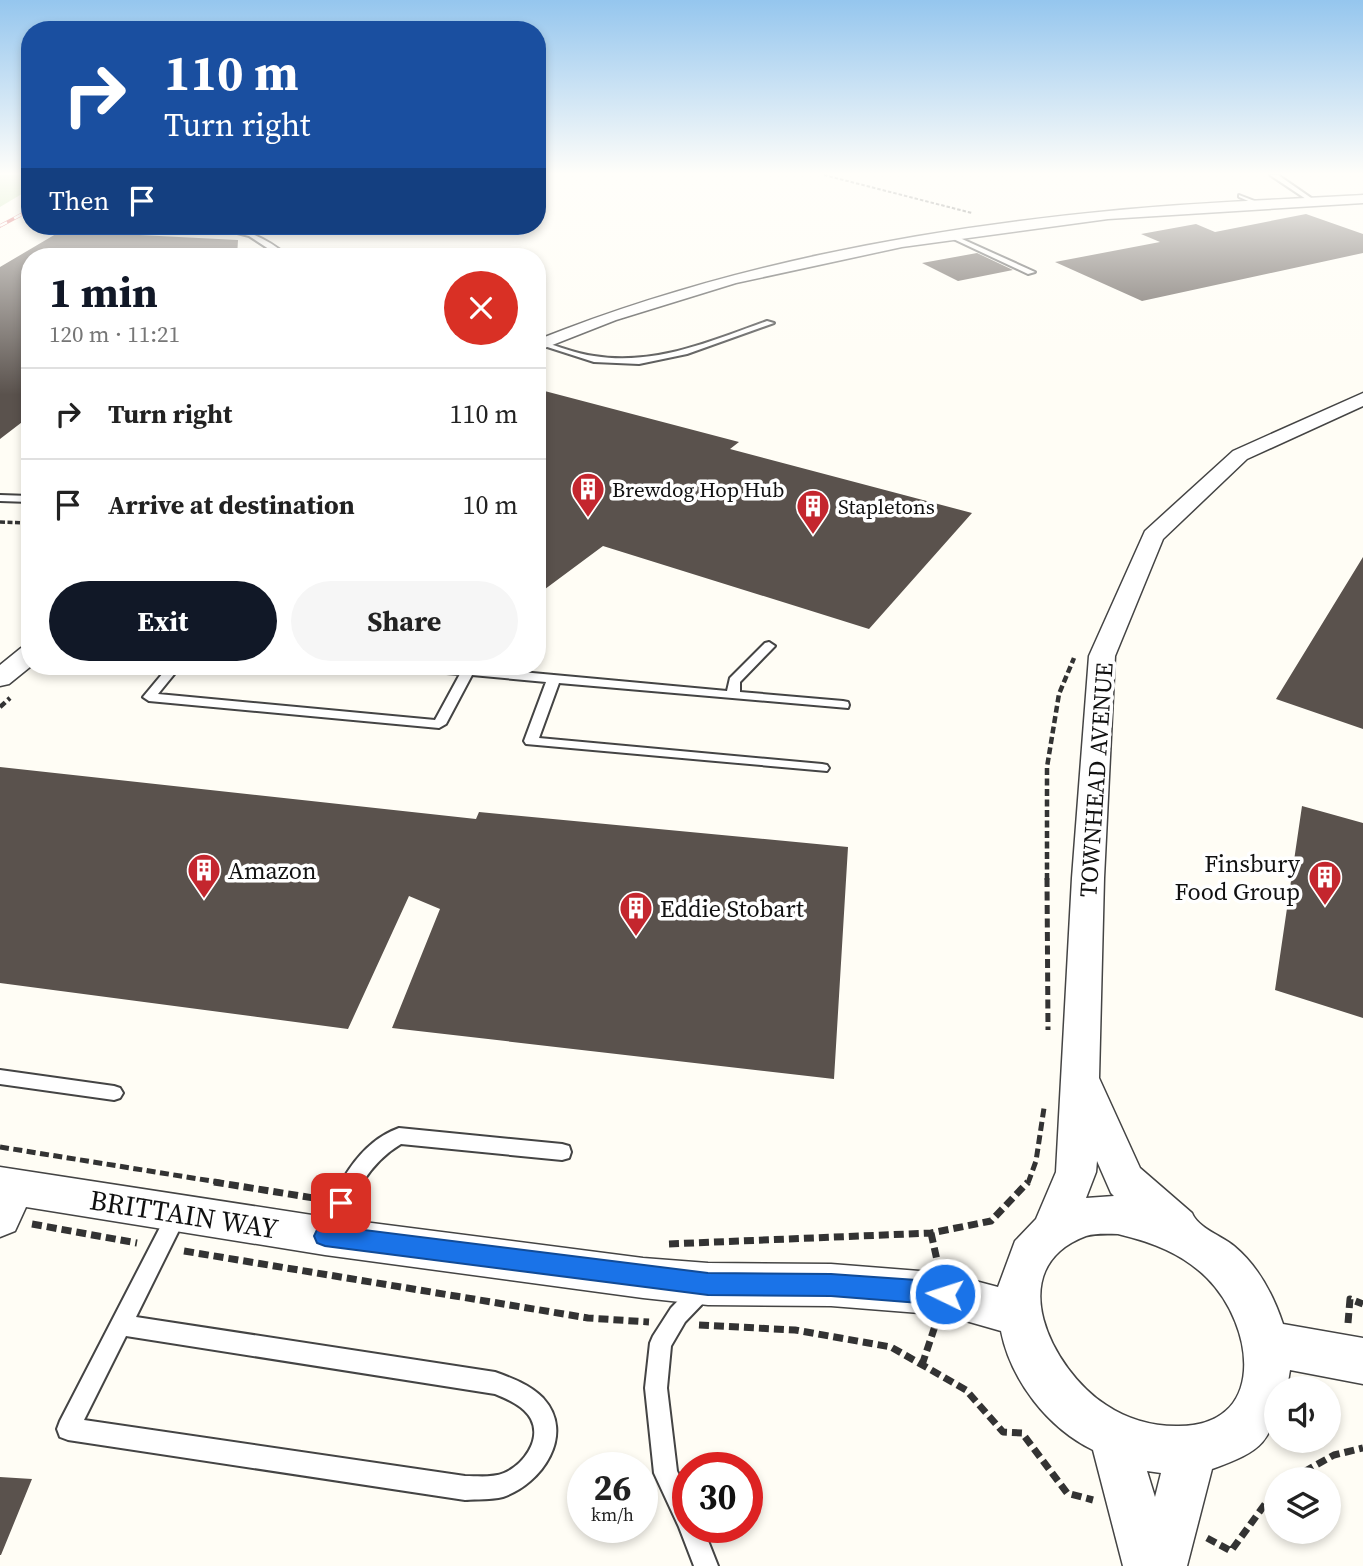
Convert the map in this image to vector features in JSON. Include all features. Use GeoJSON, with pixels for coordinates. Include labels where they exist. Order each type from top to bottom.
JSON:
{"type":"FeatureCollection","features":[{"type":"Feature","properties":{"kind":"street"},"geometry":{"type":"LineString","coordinates":[[546,343],[621,312],[721,283],[876,248]]}},
{"type":"Feature","properties":{"kind":"street","name":"TOWNHEAD AVENUE"},"geometry":{"type":"LineString","coordinates":[[1053,1230],[1076,1172],[1102,656],[1153,536],[1240,455],[1363,399]]}},
{"type":"Feature","properties":{"kind":"street"},"geometry":{"type":"LineString","coordinates":[[0,678],[21,660]]}},
{"type":"Feature","properties":{"kind":"street","name":"TOWNHEAD AVENUE"},"geometry":{"type":"LineString","coordinates":[[1080,1078],[1125,1180],[1191,1240]]}},
{"type":"Feature","properties":{"kind":"street","name":"BRITTAIN WAY"},"geometry":{"type":"LineString","coordinates":[[5,1197],[177,1214],[333,1219],[708,1284],[831,1285],[945,1294],[1018,1314]]}},
{"type":"Feature","properties":{"kind":"street"},"geometry":{"type":"LineString","coordinates":[[1118,1215],[1155,1222],[1191,1240],[1222,1264],[1247,1294],[1268,1343],[1270,1362],[1265,1394],[1250,1421],[1225,1440],[1192,1451],[1153,1449],[1113,1436],[1077,1413],[1047,1383],[1027,1349],[1018,1314],[1019,1280],[1032,1252],[1053,1230],[1083,1217],[1118,1215]]}},
{"type":"Feature","properties":{"kind":"street"},"geometry":{"type":"LineString","coordinates":[[1268,1343],[1363,1362]]}},
{"type":"Feature","properties":{"kind":"street"},"geometry":{"type":"LineString","coordinates":[[1113,1436],[1149,1566]]}},
{"type":"Feature","properties":{"kind":"street"},"geometry":{"type":"LineString","coordinates":[[1161,1566],[1192,1451]]}},
{"type":"Feature","properties":{"kind":"lane"},"geometry":{"type":"LineString","coordinates":[[978,248],[1031,272]]}},
{"type":"Feature","properties":{"kind":"lane"},"geometry":{"type":"LineString","coordinates":[[546,347],[594,359],[645,362],[677,355],[770,323]]}},
{"type":"Feature","properties":{"kind":"lane"},"geometry":{"type":"LineString","coordinates":[[0,498],[21,499]]}},
{"type":"Feature","properties":{"kind":"lane"},"geometry":{"type":"LineString","coordinates":[[733,695],[734,681],[769,646]]}},
{"type":"Feature","properties":{"kind":"lane"},"geometry":{"type":"LineString","coordinates":[[167,675],[149,697],[439,724],[466,675]]}},
{"type":"Feature","properties":{"kind":"lane"},"geometry":{"type":"LineString","coordinates":[[511,675],[843,705]]}},
{"type":"Feature","properties":{"kind":"lane"},"geometry":{"type":"LineString","coordinates":[[554,679],[531,741],[822,768]]}},
{"type":"Feature","properties":{"kind":"lane"},"geometry":{"type":"LineString","coordinates":[[0,1077],[114,1093]]}},
{"type":"Feature","properties":{"kind":"lane"},"geometry":{"type":"LineString","coordinates":[[333,1219],[348,1186],[383,1143],[400,1136],[562,1152]]}},
{"type":"Feature","properties":{"kind":"lane"},"geometry":{"type":"LineString","coordinates":[[120,1325],[495,1383],[519,1392],[542,1416],[545,1435],[540,1455],[528,1472],[504,1485],[465,1488],[68,1429],[120,1325],[177,1214]]}},
{"type":"Feature","properties":{"kind":"lane"},"geometry":{"type":"LineString","coordinates":[[672,1485],[666,1472],[656,1388],[661,1343],[678,1315],[708,1284]]}},
{"type":"Feature","properties":{"kind":"lane"},"geometry":{"type":"LineString","coordinates":[[697,1543],[706,1566]]}},
{"type":"Feature","properties":{"kind":"path"},"geometry":{"type":"LineString","coordinates":[[0,522],[21,523]]}},
{"type":"Feature","properties":{"kind":"path"},"geometry":{"type":"LineString","coordinates":[[0,1147],[333,1219]]}},
{"type":"Feature","properties":{"kind":"path"},"geometry":{"type":"LineString","coordinates":[[659,1244],[744,1243],[931,1233],[991,1221],[1027,1185]]}},
{"type":"Feature","properties":{"kind":"path"},"geometry":{"type":"LineString","coordinates":[[1310,1467],[1348,1449],[1363,1448]]}},
{"type":"Feature","properties":{"kind":"building"},"geometry":{"type":"Polygon","coordinates":[[[1128,248],[1363,248],[1363,253],[1142,301],[1055,262],[1128,248]]]}},
{"type":"Feature","properties":{"kind":"building"},"geometry":{"type":"Polygon","coordinates":[[[977,253],[1013,270],[958,281],[922,263],[977,253]]]}},
{"type":"Feature","properties":{"kind":"building"},"geometry":{"type":"Polygon","coordinates":[[[21,255],[21,423],[0,439],[0,267],[21,255]]]}},
{"type":"Feature","properties":{"kind":"building"},"geometry":{"type":"Polygon","coordinates":[[[546,391],[739,442],[730,449],[972,513],[869,629],[603,546],[546,588],[546,391]]]}},
{"type":"Feature","properties":{"kind":"building"},"geometry":{"type":"Polygon","coordinates":[[[1363,557],[1363,729],[1276,699],[1363,557]]]}},
{"type":"Feature","properties":{"kind":"building"},"geometry":{"type":"Polygon","coordinates":[[[0,767],[476,819],[479,812],[848,847],[834,1079],[392,1028],[440,909],[409,896],[348,1029],[0,983],[0,767]]]}},
{"type":"Feature","properties":{"kind":"building","name":"Finsbury Food Group"},"geometry":{"type":"Polygon","coordinates":[[[1302,806],[1363,823],[1363,1018],[1275,990],[1302,806]]]}},
{"type":"Feature","properties":{"kind":"building"},"geometry":{"type":"Polygon","coordinates":[[[0,1477],[32,1479],[1,1555],[0,1555],[0,1477]]]}},
{"type":"Feature","properties":{"kind":"place","name":"Brewdog Hop Hub"},"geometry":{"type":"Point","coordinates":[588,519]}},
{"type":"Feature","properties":{"kind":"place","name":"Stapletons"},"geometry":{"type":"Point","coordinates":[813,536]}},
{"type":"Feature","properties":{"kind":"place","name":"Amazon"},"geometry":{"type":"Point","coordinates":[204,900]}},
{"type":"Feature","properties":{"kind":"place","name":"Finsbury Food Group"},"geometry":{"type":"Point","coordinates":[1325,907]}},
{"type":"Feature","properties":{"kind":"place","name":"Eddie Stobart"},"geometry":{"type":"Point","coordinates":[636,938]}},
{"type":"Feature","properties":{"kind":"route"},"geometry":{"type":"LineString","coordinates":[[341,1203],[325,1236],[643,1278],[708,1284],[831,1285],[945,1294]]}}]}
